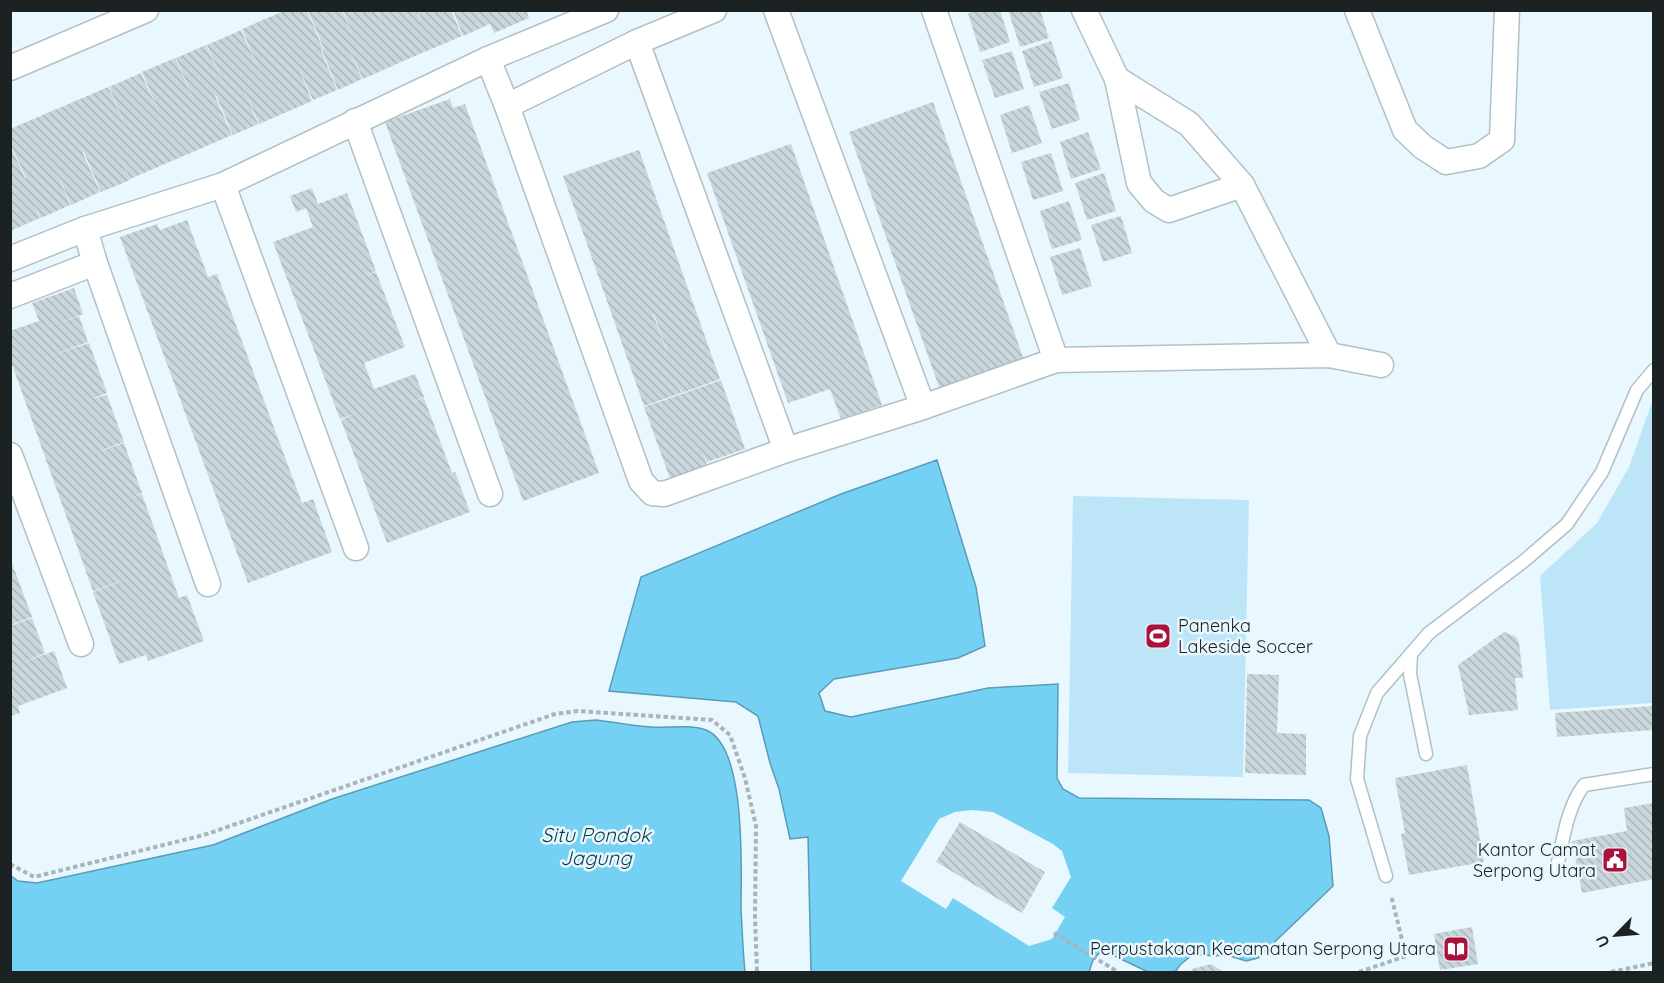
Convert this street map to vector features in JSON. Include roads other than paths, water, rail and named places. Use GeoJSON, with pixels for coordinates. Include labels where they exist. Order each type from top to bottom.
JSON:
{"type":"FeatureCollection","features":[{"type":"Feature","properties":{"kind":"street"},"geometry":{"type":"LineString","coordinates":[[10,68],[146,10]]}},
{"type":"Feature","properties":{"kind":"street"},"geometry":{"type":"LineString","coordinates":[[507,106],[637,42],[714,10]]}},
{"type":"Feature","properties":{"kind":"street"},"geometry":{"type":"LineString","coordinates":[[776,10],[923,407]]}},
{"type":"Feature","properties":{"kind":"street"},"geometry":{"type":"LineString","coordinates":[[934,10],[1056,360]]}},
{"type":"Feature","properties":{"kind":"street"},"geometry":{"type":"LineString","coordinates":[[1084,10],[1117,79],[1139,183],[1154,201],[1169,210],[1242,185]]}},
{"type":"Feature","properties":{"kind":"street"},"geometry":{"type":"LineString","coordinates":[[1357,10],[1405,130],[1423,147],[1446,162],[1479,156],[1502,140],[1507,10]]}},
{"type":"Feature","properties":{"kind":"street"},"geometry":{"type":"LineString","coordinates":[[10,259],[85,229],[223,185],[488,59],[593,13]]}},
{"type":"Feature","properties":{"kind":"street"},"geometry":{"type":"LineString","coordinates":[[637,42],[786,450]]}},
{"type":"Feature","properties":{"kind":"street"},"geometry":{"type":"LineString","coordinates":[[488,59],[507,106],[640,481],[652,493],[664,494],[786,450],[923,407],[1056,360],[1329,355],[1381,365]]}},
{"type":"Feature","properties":{"kind":"street"},"geometry":{"type":"LineString","coordinates":[[1117,79],[1189,124],[1242,185],[1329,355]]}},
{"type":"Feature","properties":{"kind":"street"},"geometry":{"type":"LineString","coordinates":[[355,121],[490,494]]}},
{"type":"Feature","properties":{"kind":"street"},"geometry":{"type":"LineString","coordinates":[[223,185],[356,548]]}},
{"type":"Feature","properties":{"kind":"street"},"geometry":{"type":"LineString","coordinates":[[85,229],[208,584]]}},
{"type":"Feature","properties":{"kind":"street"},"geometry":{"type":"LineString","coordinates":[[10,296],[95,263]]}},
{"type":"Feature","properties":{"kind":"street"},"geometry":{"type":"LineString","coordinates":[[10,455],[81,644]]}},
{"type":"Feature","properties":{"kind":"lane"},"geometry":{"type":"LineString","coordinates":[[1386,876],[1357,779],[1360,736],[1377,693],[1430,633],[1524,561],[1567,524],[1602,472],[1637,390],[1653,370]]}},
{"type":"Feature","properties":{"kind":"lane"},"geometry":{"type":"LineString","coordinates":[[1412,654],[1410,674],[1426,754]]}},
{"type":"Feature","properties":{"kind":"lane"},"geometry":{"type":"LineString","coordinates":[[1556,871],[1570,810],[1584,785],[1653,774]]}},
{"type":"Feature","properties":{"kind":"water"},"geometry":{"type":"Polygon","coordinates":[[[937,460],[976,587],[985,646],[958,658],[834,679],[819,693],[825,711],[851,717],[988,688],[1058,684],[1057,778],[1063,789],[1079,798],[1309,800],[1321,808],[1329,836],[1333,886],[1258,958],[1246,961],[1230,956],[1192,955],[1175,972],[1148,972],[1102,950],[1093,960],[1089,972],[811,972],[808,837],[790,839],[779,789],[758,716],[736,702],[609,691],[641,577],[841,494],[937,460]]]}},
{"type":"Feature","properties":{"kind":"water","name":"Situ Pondok Jagung"},"geometry":{"type":"Polygon","coordinates":[[[596,720],[644,726],[699,728],[706,730],[719,741],[729,759],[739,811],[745,972],[11,972],[11,876],[18,881],[37,883],[213,845],[332,799],[572,722],[596,720]]]}},
{"type":"Feature","properties":{"kind":"place","name":"Panenka Lakeside Soccer"},"geometry":{"type":"Point","coordinates":[1158,636]}},
{"type":"Feature","properties":{"kind":"place","name":"Kantor Camat Serpong Utara"},"geometry":{"type":"Point","coordinates":[1615,860]}},
{"type":"Feature","properties":{"kind":"place","name":"Perpustakaan Kecamatan Serpong Utara"},"geometry":{"type":"Point","coordinates":[1456,949]}}]}
